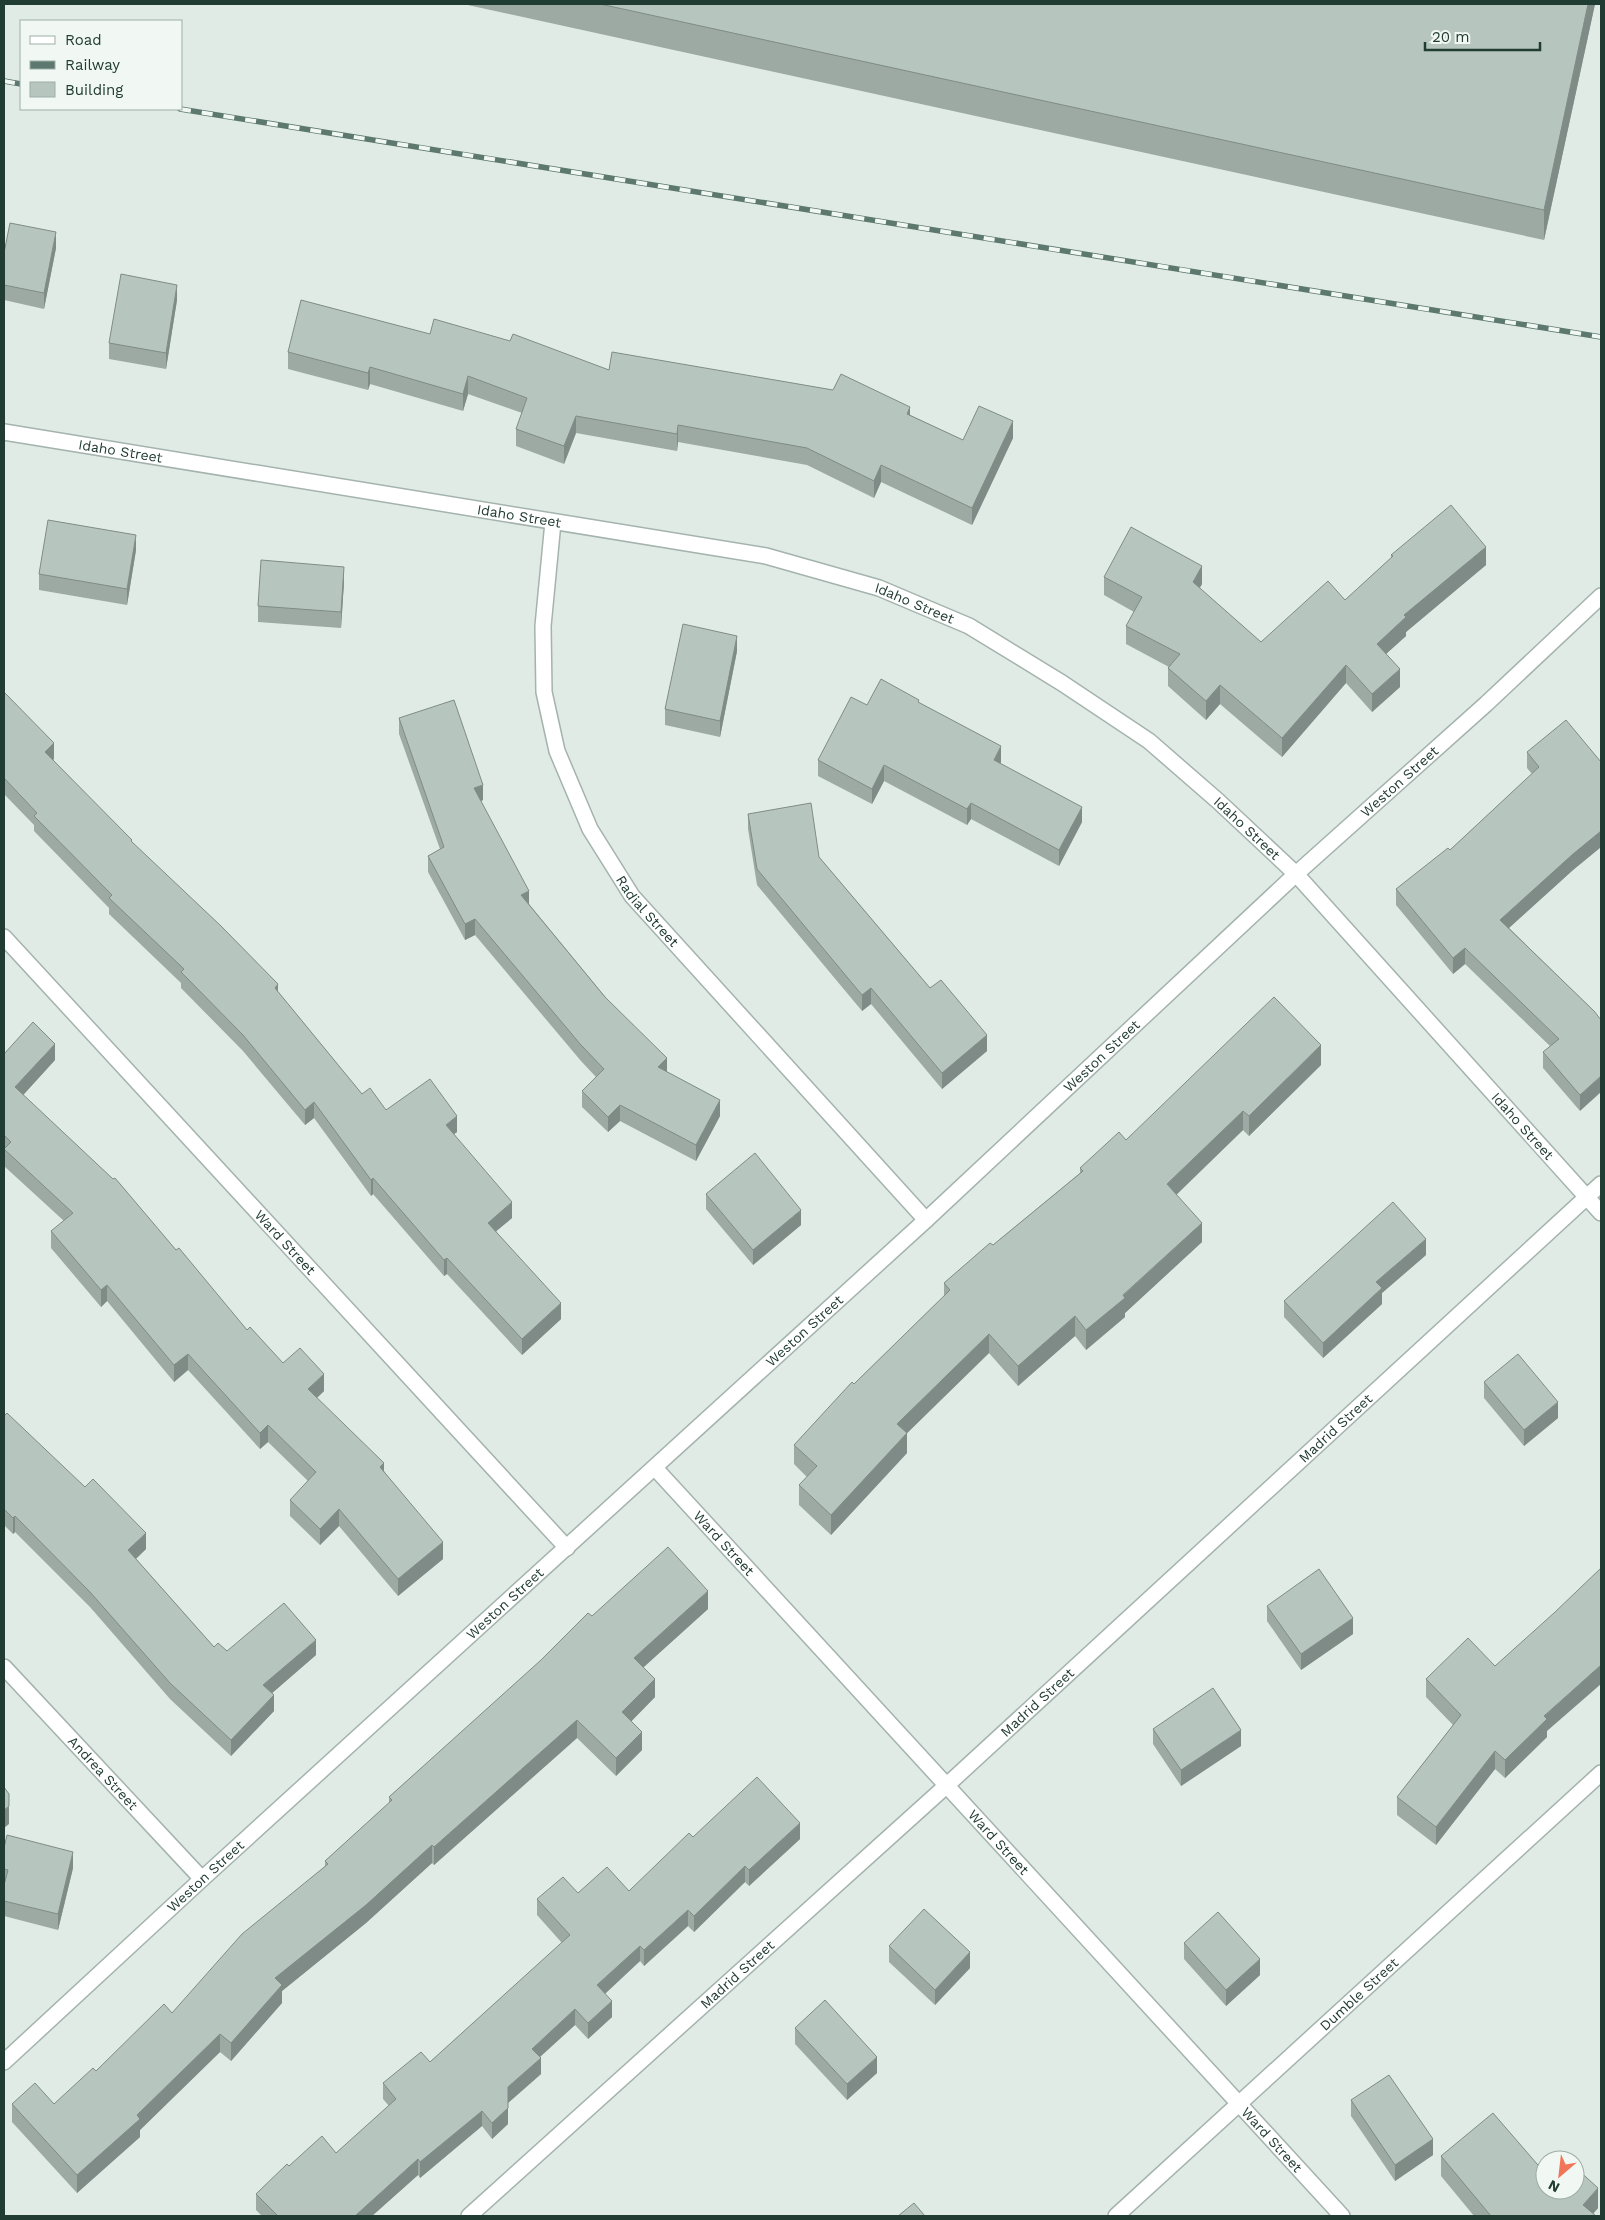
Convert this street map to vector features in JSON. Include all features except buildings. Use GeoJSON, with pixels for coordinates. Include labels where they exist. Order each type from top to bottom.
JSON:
{"type":"FeatureCollection","features":[{"type":"Feature","properties":{"kind":"street","name":"Idaho Street"},"geometry":{"type":"LineString","coordinates":[[4,432],[766,556],[879,588],[969,626],[1062,683],[1149,742],[1218,801],[1296,874],[1601,1213]]}},
{"type":"Feature","properties":{"kind":"street","name":"Radial Street"},"geometry":{"type":"LineString","coordinates":[[553,522],[543,626],[544,692],[558,751],[590,829],[632,896],[926,1220]]}},
{"type":"Feature","properties":{"kind":"street","name":"Weston Street"},"geometry":{"type":"LineString","coordinates":[[4,2062],[202,1879],[926,1220],[1296,874],[1486,704],[1601,596]]}},
{"type":"Feature","properties":{"kind":"street","name":"Ward Street"},"geometry":{"type":"LineString","coordinates":[[4,937],[567,1548]]}},
{"type":"Feature","properties":{"kind":"street","name":"Madrid Street"},"geometry":{"type":"LineString","coordinates":[[469,2216],[946,1786],[1601,1184]]}},
{"type":"Feature","properties":{"kind":"street","name":"Ward Street"},"geometry":{"type":"LineString","coordinates":[[655,1468],[1342,2216]]}},
{"type":"Feature","properties":{"kind":"street","name":"Andrea Street"},"geometry":{"type":"LineString","coordinates":[[4,1667],[202,1879]]}},
{"type":"Feature","properties":{"kind":"street","name":"Dumble Street"},"geometry":{"type":"LineString","coordinates":[[1116,2216],[1601,1773]]}},
{"type":"Feature","properties":{"kind":"railway"},"geometry":{"type":"LineString","coordinates":[[4,81],[20,84]]}},
{"type":"Feature","properties":{"kind":"railway"},"geometry":{"type":"LineString","coordinates":[[182,109],[1601,337]]}}]}
